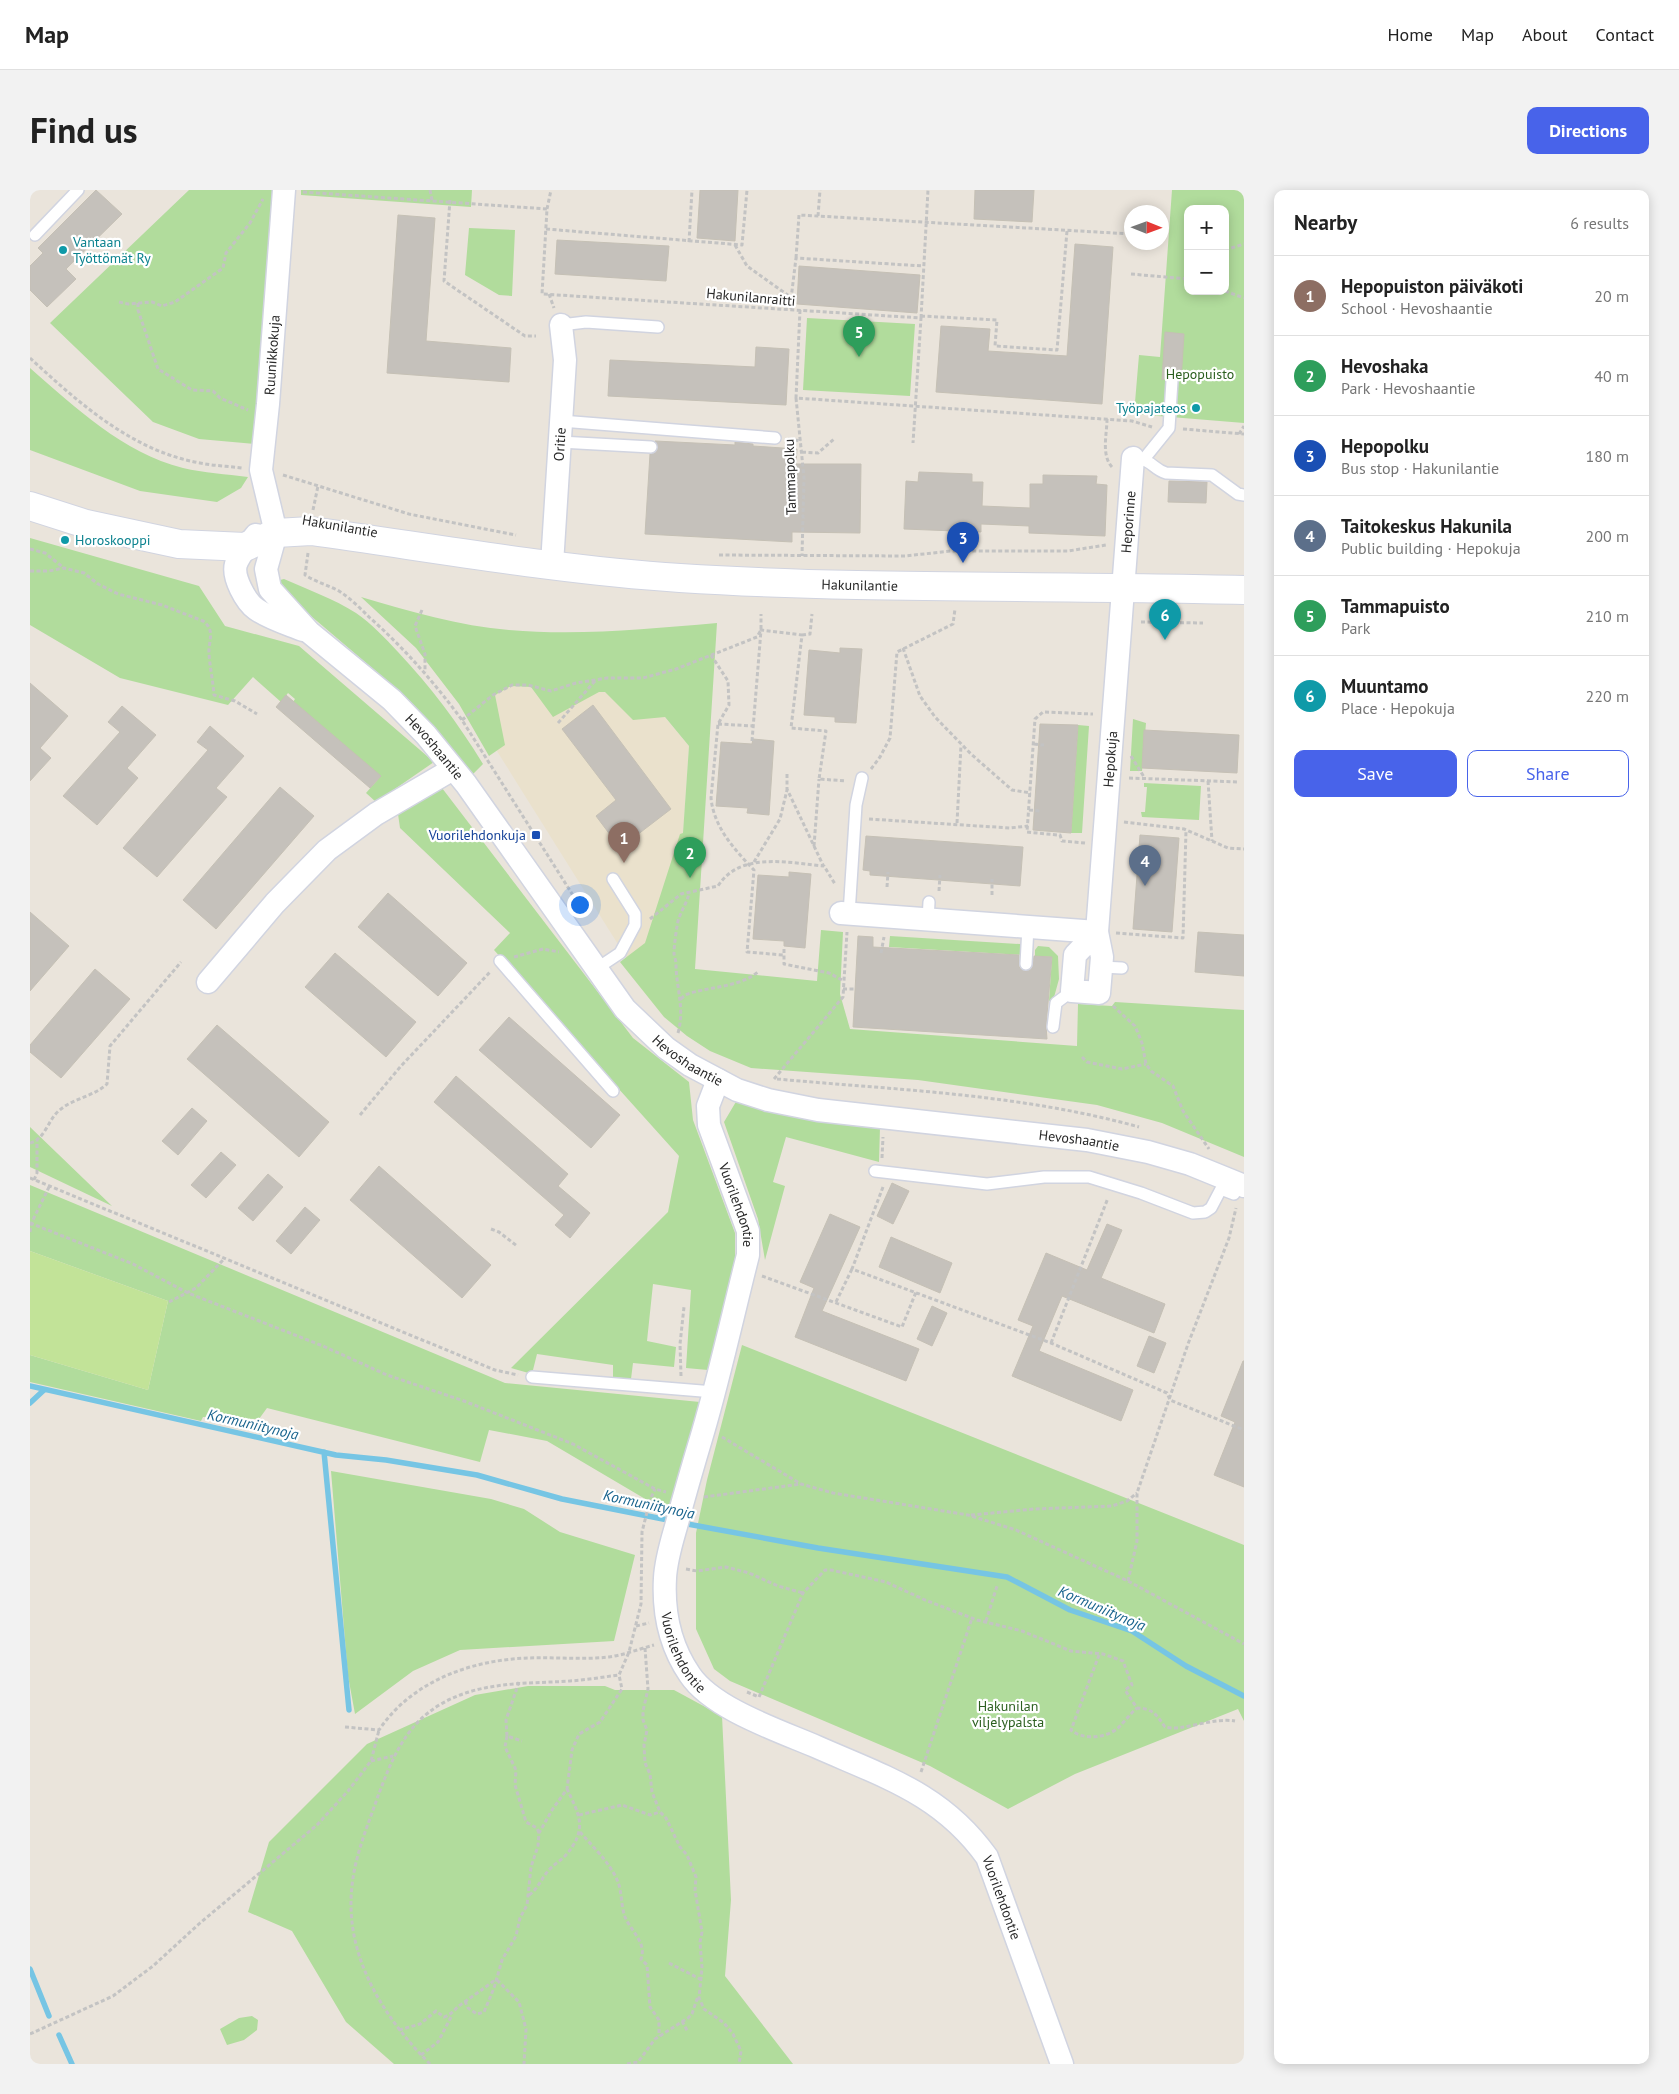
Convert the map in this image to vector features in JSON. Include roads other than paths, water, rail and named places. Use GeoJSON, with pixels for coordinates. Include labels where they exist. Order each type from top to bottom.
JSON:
{"type":"FeatureCollection","features":[{"type":"Feature","properties":{"kind":"main road","name":"Hakunilantie"},"geometry":{"type":"LineString","coordinates":[[30,494],[72,508],[126,522],[223,535],[311,518],[476,554],[669,577],[742,581],[1244,590]]}},
{"type":"Feature","properties":{"kind":"main road","name":"Hakunilantie"},"geometry":{"type":"LineString","coordinates":[[30,506],[86,524],[178,544],[246,547],[274,525]]}},
{"type":"Feature","properties":{"kind":"street","name":"Ruunikkokuja"},"geometry":{"type":"LineString","coordinates":[[274,525],[261,470],[267,414],[279,191]]}},
{"type":"Feature","properties":{"kind":"street","name":"Oritie"},"geometry":{"type":"LineString","coordinates":[[552,564],[565,360],[561,324]]}},
{"type":"Feature","properties":{"kind":"street","name":"Heporinne"},"geometry":{"type":"LineString","coordinates":[[1123,587],[1131,463]]}},
{"type":"Feature","properties":{"kind":"street","name":"Hevoshaantie"},"geometry":{"type":"LineString","coordinates":[[274,525],[266,569],[270,589],[309,632],[392,700],[426,735],[453,769],[625,1009],[648,1032],[690,1065],[737,1090],[768,1100],[818,1110],[1087,1140],[1157,1154],[1190,1164],[1243,1186]]}},
{"type":"Feature","properties":{"kind":"street","name":"Hevoshaantie"},"geometry":{"type":"LineString","coordinates":[[246,547],[236,566],[247,600],[256,609],[275,619],[309,632]]}},
{"type":"Feature","properties":{"kind":"street","name":"Hepokuja"},"geometry":{"type":"LineString","coordinates":[[1072,991],[1099,992],[1112,968],[1102,957],[1106,932],[1123,587]]}},
{"type":"Feature","properties":{"kind":"street"},"geometry":{"type":"LineString","coordinates":[[208,982],[275,903],[327,850],[376,814],[453,769]]}},
{"type":"Feature","properties":{"kind":"street"},"geometry":{"type":"LineString","coordinates":[[846,919],[928,911],[1028,927],[1106,932]]}},
{"type":"Feature","properties":{"kind":"street"},"geometry":{"type":"LineString","coordinates":[[1072,991],[1075,955],[1106,932]]}},
{"type":"Feature","properties":{"kind":"street","name":"Vuorilehdontie"},"geometry":{"type":"LineString","coordinates":[[718,1080],[708,1106],[709,1126],[748,1231],[748,1255],[714,1392],[682,1503],[676,1558],[665,1577],[667,1620],[671,1641],[691,1677],[718,1701],[753,1719],[892,1779],[940,1806],[973,1837],[987,1857],[1062,2064]]}},
{"type":"Feature","properties":{"kind":"lane"},"geometry":{"type":"LineString","coordinates":[[35,235],[78,190]]}},
{"type":"Feature","properties":{"kind":"lane"},"geometry":{"type":"LineString","coordinates":[[561,324],[586,322],[658,327]]}},
{"type":"Feature","properties":{"kind":"lane"},"geometry":{"type":"LineString","coordinates":[[1131,463],[1169,428],[1172,381]]}},
{"type":"Feature","properties":{"kind":"lane"},"geometry":{"type":"LineString","coordinates":[[561,431],[775,438]]}},
{"type":"Feature","properties":{"kind":"lane"},"geometry":{"type":"LineString","coordinates":[[561,431],[651,447]]}},
{"type":"Feature","properties":{"kind":"lane"},"geometry":{"type":"LineString","coordinates":[[1131,463],[1153,463],[1160,471],[1166,473],[1212,474],[1238,494],[1244,495]]}},
{"type":"Feature","properties":{"kind":"lane"},"geometry":{"type":"LineString","coordinates":[[846,919],[857,795],[862,778]]}},
{"type":"Feature","properties":{"kind":"lane"},"geometry":{"type":"LineString","coordinates":[[590,961],[620,953],[635,925],[635,914],[613,879]]}},
{"type":"Feature","properties":{"kind":"lane"},"geometry":{"type":"LineString","coordinates":[[1026,964],[1028,927]]}},
{"type":"Feature","properties":{"kind":"lane"},"geometry":{"type":"LineString","coordinates":[[500,961],[613,1091]]}},
{"type":"Feature","properties":{"kind":"lane"},"geometry":{"type":"LineString","coordinates":[[1053,1027],[1056,1003],[1072,991]]}},
{"type":"Feature","properties":{"kind":"lane"},"geometry":{"type":"LineString","coordinates":[[875,1170],[946,1177],[987,1184],[1062,1176],[1089,1178],[1113,1184],[1193,1213],[1205,1212],[1211,1208],[1221,1188],[1238,1195],[1243,1186]]}},
{"type":"Feature","properties":{"kind":"lane"},"geometry":{"type":"LineString","coordinates":[[532,1377],[714,1392]]}},
{"type":"Feature","properties":{"kind":"waterway","name":"Kormuniitynoja"},"geometry":{"type":"LineString","coordinates":[[30,1386],[336,1455],[386,1460],[477,1475],[562,1499],[673,1521]]}},
{"type":"Feature","properties":{"kind":"waterway"},"geometry":{"type":"LineString","coordinates":[[30,1403],[44,1390]]}},
{"type":"Feature","properties":{"kind":"waterway"},"geometry":{"type":"LineString","coordinates":[[324,1452],[349,1710]]}},
{"type":"Feature","properties":{"kind":"waterway","name":"Kormuniitynoja"},"geometry":{"type":"LineString","coordinates":[[682,1523],[818,1548],[1007,1577],[1070,1610],[1132,1631],[1186,1666],[1244,1696]]}},
{"type":"Feature","properties":{"kind":"waterway"},"geometry":{"type":"LineString","coordinates":[[30,1969],[49,2016]]}},
{"type":"Feature","properties":{"kind":"waterway"},"geometry":{"type":"LineString","coordinates":[[59,2035],[72,2064]]}},
{"type":"Feature","properties":{"kind":"place","name":"Vantaan Työttömät Ry"},"geometry":{"type":"Point","coordinates":[63,250]}},
{"type":"Feature","properties":{"kind":"place","name":"Tammapuisto"},"geometry":{"type":"Point","coordinates":[859,357]}},
{"type":"Feature","properties":{"kind":"place","name":"Työpajateos"},"geometry":{"type":"Point","coordinates":[1196,408]}},
{"type":"Feature","properties":{"kind":"place","name":"Horoskooppi"},"geometry":{"type":"Point","coordinates":[65,540]}},
{"type":"Feature","properties":{"kind":"place","name":"Hepopolku"},"geometry":{"type":"Point","coordinates":[963,563]}},
{"type":"Feature","properties":{"kind":"place","name":"Muuntamo"},"geometry":{"type":"Point","coordinates":[1165,640]}},
{"type":"Feature","properties":{"kind":"place","name":"Vuorilehdonkuja"},"geometry":{"type":"Point","coordinates":[536,835]}},
{"type":"Feature","properties":{"kind":"place","name":"Hepopuiston päiväkoti"},"geometry":{"type":"Point","coordinates":[624,863]}},
{"type":"Feature","properties":{"kind":"place","name":"Hevoshaka"},"geometry":{"type":"Point","coordinates":[690,878]}},
{"type":"Feature","properties":{"kind":"place","name":"Taitokeskus Hakunila"},"geometry":{"type":"Point","coordinates":[1145,886]}},
{"type":"Feature","properties":{"kind":"park label","name":"Hepopuisto"},"geometry":{"type":"Point","coordinates":[1200,374]}},
{"type":"Feature","properties":{"kind":"park label","name":"Hakunilan viljelypalsta"},"geometry":{"type":"Point","coordinates":[1008,1714]}}]}
